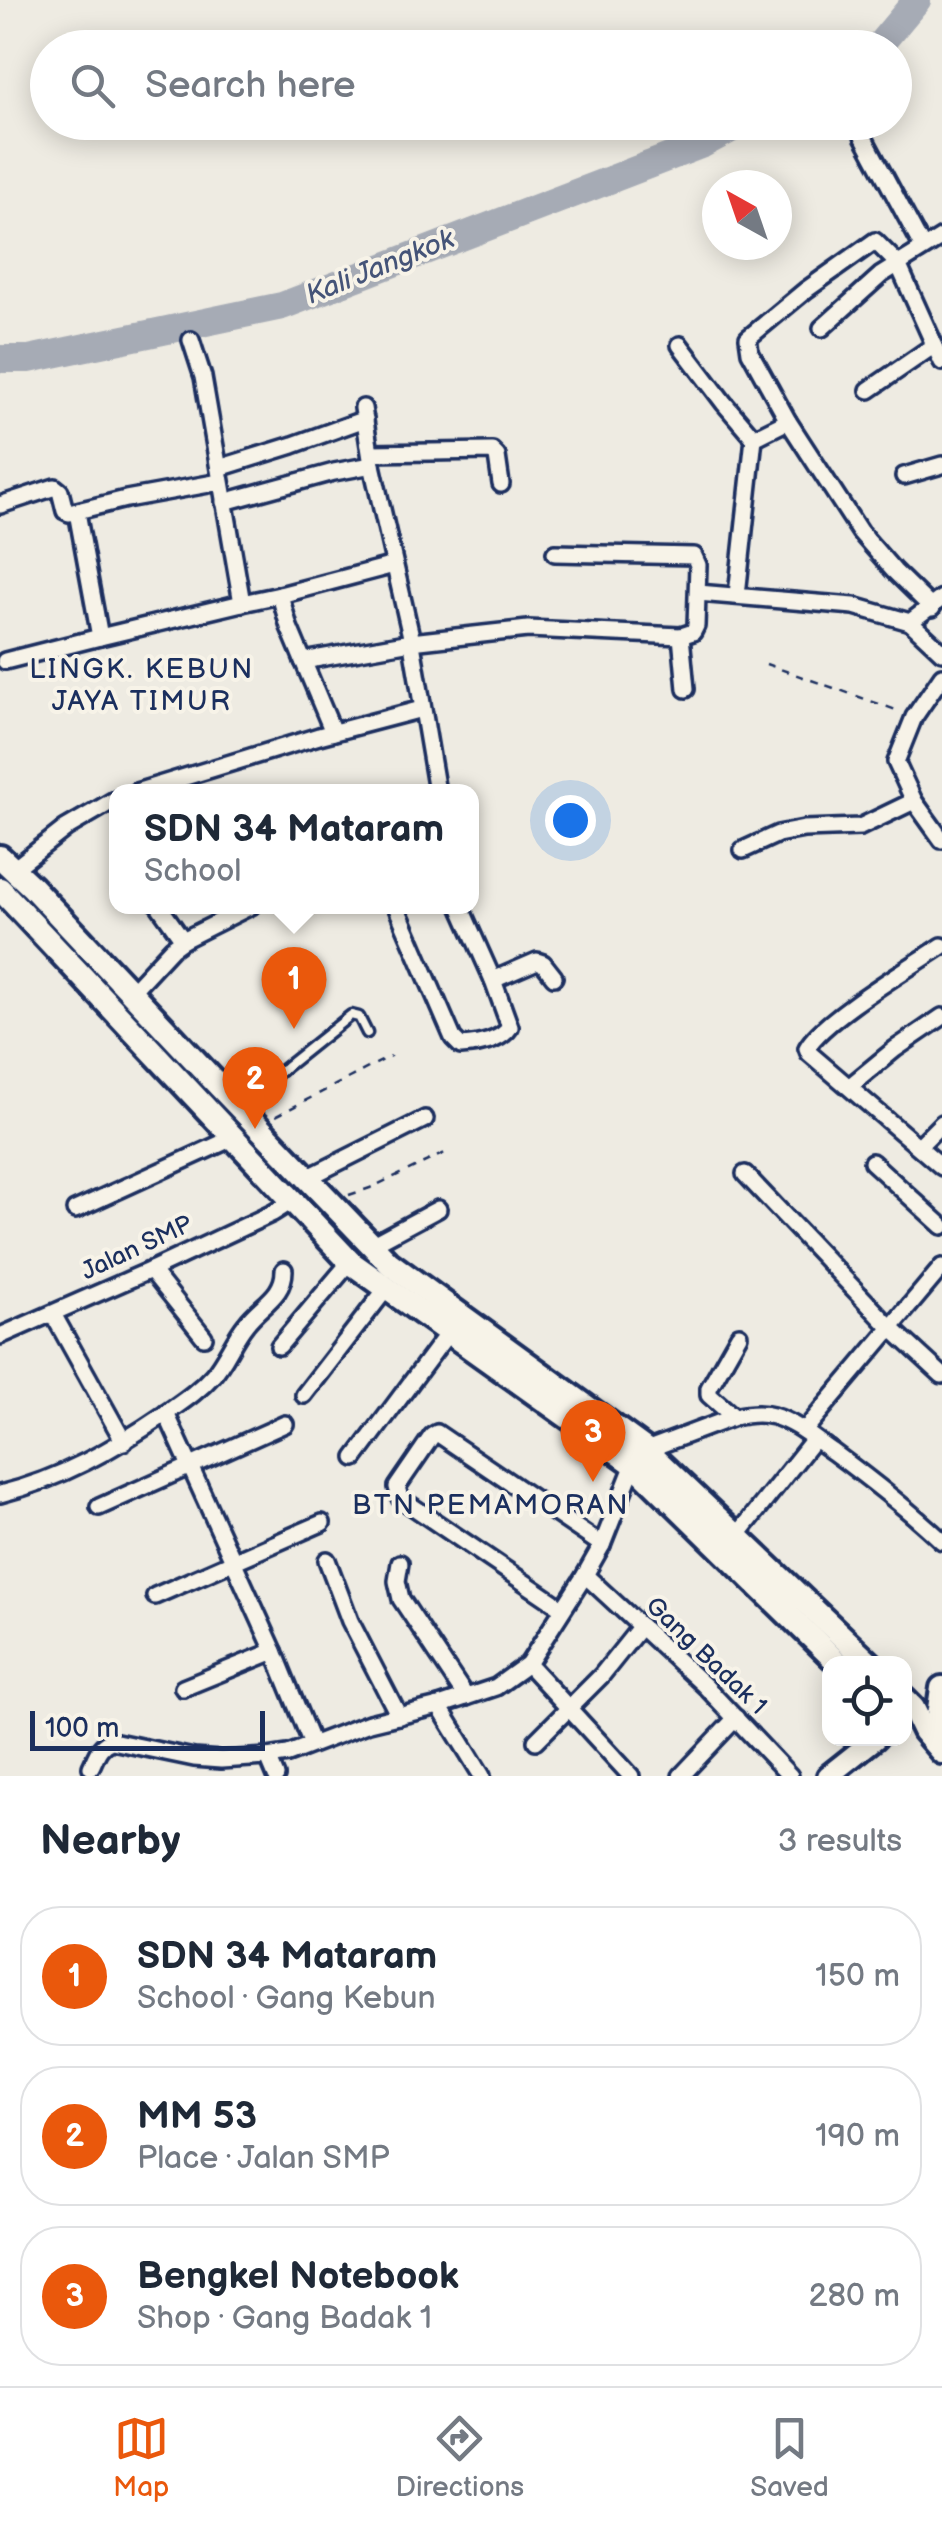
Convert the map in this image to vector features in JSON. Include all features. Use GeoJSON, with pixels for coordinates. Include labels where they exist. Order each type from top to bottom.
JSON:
{"type":"FeatureCollection","features":[{"type":"Feature","properties":{"kind":"main road"},"geometry":{"type":"LineString","coordinates":[[7,862],[390,1263],[448,1333],[640,1457],[831,1656]]}},
{"type":"Feature","properties":{"kind":"main road"},"geometry":{"type":"LineString","coordinates":[[0,889],[350,1262],[386,1289],[422,1302],[640,1457],[737,1536],[863,1656]]}},
{"type":"Feature","properties":{"kind":"main road"},"geometry":{"type":"LineString","coordinates":[[73,968],[90,948]]}},
{"type":"Feature","properties":{"kind":"main road"},"geometry":{"type":"LineString","coordinates":[[919,1725],[938,1716],[942,1686]]}},
{"type":"Feature","properties":{"kind":"street"},"geometry":{"type":"LineString","coordinates":[[865,140],[924,248]]}},
{"type":"Feature","properties":{"kind":"street"},"geometry":{"type":"LineString","coordinates":[[822,328],[881,274],[942,237]]}},
{"type":"Feature","properties":{"kind":"street"},"geometry":{"type":"LineString","coordinates":[[910,622],[937,603],[894,571],[868,541],[788,421],[750,352],[748,338],[806,290],[872,242],[878,242],[898,264],[942,362]]}},
{"type":"Feature","properties":{"kind":"street"},"geometry":{"type":"LineString","coordinates":[[191,340],[203,377],[242,602]]}},
{"type":"Feature","properties":{"kind":"street"},"geometry":{"type":"LineString","coordinates":[[680,346],[754,438],[737,595]]}},
{"type":"Feature","properties":{"kind":"street"},"geometry":{"type":"LineString","coordinates":[[869,390],[933,346]]}},
{"type":"Feature","properties":{"kind":"street"},"geometry":{"type":"LineString","coordinates":[[0,505],[55,487],[66,512],[77,512],[220,474],[364,414],[436,784]]}},
{"type":"Feature","properties":{"kind":"street"},"geometry":{"type":"LineString","coordinates":[[754,438],[788,421]]}},
{"type":"Feature","properties":{"kind":"street"},"geometry":{"type":"LineString","coordinates":[[224,502],[371,459],[492,452],[497,456],[501,484]]}},
{"type":"Feature","properties":{"kind":"street"},"geometry":{"type":"LineString","coordinates":[[904,476],[942,466]]}},
{"type":"Feature","properties":{"kind":"street"},"geometry":{"type":"LineString","coordinates":[[77,512],[100,638]]}},
{"type":"Feature","properties":{"kind":"street"},"geometry":{"type":"LineString","coordinates":[[303,661],[411,642],[528,629],[682,636],[695,629],[698,593],[694,556],[555,553]]}},
{"type":"Feature","properties":{"kind":"street"},"geometry":{"type":"LineString","coordinates":[[2,657],[100,638],[394,565]]}},
{"type":"Feature","properties":{"kind":"street"},"geometry":{"type":"LineString","coordinates":[[698,593],[854,606],[910,622],[942,652]]}},
{"type":"Feature","properties":{"kind":"street"},"geometry":{"type":"LineString","coordinates":[[280,594],[289,626],[333,732]]}},
{"type":"Feature","properties":{"kind":"street"},"geometry":{"type":"LineString","coordinates":[[682,636],[686,689]]}},
{"type":"Feature","properties":{"kind":"street"},"geometry":{"type":"LineString","coordinates":[[942,676],[914,717],[896,762],[914,801],[942,840]]}},
{"type":"Feature","properties":{"kind":"street"},"geometry":{"type":"LineString","coordinates":[[162,784],[333,732],[422,710]]}},
{"type":"Feature","properties":{"kind":"street"},"geometry":{"type":"LineString","coordinates":[[742,850],[778,834],[804,829],[860,828],[914,801]]}},
{"type":"Feature","properties":{"kind":"street"},"geometry":{"type":"LineString","coordinates":[[7,862],[109,803]]}},
{"type":"Feature","properties":{"kind":"street"},"geometry":{"type":"LineString","coordinates":[[166,914],[183,940]]}},
{"type":"Feature","properties":{"kind":"street"},"geometry":{"type":"LineString","coordinates":[[132,991],[172,948],[236,914]]}},
{"type":"Feature","properties":{"kind":"street"},"geometry":{"type":"LineString","coordinates":[[399,914],[453,1038],[461,1046],[498,1038],[509,1030],[510,1023],[464,914]]}},
{"type":"Feature","properties":{"kind":"street"},"geometry":{"type":"LineString","coordinates":[[942,946],[834,1020],[808,1045],[809,1053],[942,1167]]}},
{"type":"Feature","properties":{"kind":"street"},"geometry":{"type":"LineString","coordinates":[[493,980],[536,961],[543,963],[554,977]]}},
{"type":"Feature","properties":{"kind":"street"},"geometry":{"type":"LineString","coordinates":[[850,1086],[894,1049],[942,1017]]}},
{"type":"Feature","properties":{"kind":"street"},"geometry":{"type":"LineString","coordinates":[[308,1178],[425,1119]]}},
{"type":"Feature","properties":{"kind":"street"},"geometry":{"type":"LineString","coordinates":[[919,1146],[942,1123]]}},
{"type":"Feature","properties":{"kind":"street"},"geometry":{"type":"LineString","coordinates":[[75,1210],[235,1137]]}},
{"type":"Feature","properties":{"kind":"street"},"geometry":{"type":"LineString","coordinates":[[872,1162],[942,1226]]}},
{"type":"Feature","properties":{"kind":"street"},"geometry":{"type":"LineString","coordinates":[[745,1174],[890,1327],[942,1375]]}},
{"type":"Feature","properties":{"kind":"street","name":"Jalan SMP"},"geometry":{"type":"LineString","coordinates":[[0,1336],[151,1270],[292,1201]]}},
{"type":"Feature","properties":{"kind":"street"},"geometry":{"type":"LineString","coordinates":[[371,1246],[438,1209]]}},
{"type":"Feature","properties":{"kind":"street"},"geometry":{"type":"LineString","coordinates":[[278,1346],[350,1262]]}},
{"type":"Feature","properties":{"kind":"street"},"geometry":{"type":"LineString","coordinates":[[737,1536],[890,1327],[942,1267]]}},
{"type":"Feature","properties":{"kind":"street"},"geometry":{"type":"LineString","coordinates":[[151,1270],[204,1337]]}},
{"type":"Feature","properties":{"kind":"street"},"geometry":{"type":"LineString","coordinates":[[0,1494],[64,1473],[124,1442],[205,1384],[243,1327],[279,1292],[284,1270]]}},
{"type":"Feature","properties":{"kind":"street"},"geometry":{"type":"LineString","coordinates":[[304,1395],[386,1289]]}},
{"type":"Feature","properties":{"kind":"street"},"geometry":{"type":"LineString","coordinates":[[53,1314],[124,1442]]}},
{"type":"Feature","properties":{"kind":"street"},"geometry":{"type":"LineString","coordinates":[[355,1458],[448,1333]]}},
{"type":"Feature","properties":{"kind":"street"},"geometry":{"type":"LineString","coordinates":[[734,1417],[709,1395],[708,1388],[739,1336]]}},
{"type":"Feature","properties":{"kind":"street"},"geometry":{"type":"LineString","coordinates":[[166,1413],[312,1744]]}},
{"type":"Feature","properties":{"kind":"street"},"geometry":{"type":"LineString","coordinates":[[91,1767],[105,1743],[112,1742],[221,1760],[288,1754],[344,1731],[496,1687],[528,1664],[585,1574],[640,1457],[734,1417],[776,1416],[809,1435],[942,1542]]}},
{"type":"Feature","properties":{"kind":"street"},"geometry":{"type":"LineString","coordinates":[[99,1507],[285,1424]]}},
{"type":"Feature","properties":{"kind":"street"},"geometry":{"type":"LineString","coordinates":[[562,1608],[400,1498],[396,1486],[432,1436],[442,1434],[602,1544]]}},
{"type":"Feature","properties":{"kind":"street"},"geometry":{"type":"LineString","coordinates":[[155,1596],[322,1523]]}},
{"type":"Feature","properties":{"kind":"street"},"geometry":{"type":"LineString","coordinates":[[327,1560],[350,1621],[399,1716]]}},
{"type":"Feature","properties":{"kind":"street"},"geometry":{"type":"LineString","coordinates":[[400,1563],[397,1581],[401,1598],[466,1697]]}},
{"type":"Feature","properties":{"kind":"street","name":"Gang Badak 1"},"geometry":{"type":"LineString","coordinates":[[585,1574],[705,1686],[790,1776]]}},
{"type":"Feature","properties":{"kind":"street"},"geometry":{"type":"LineString","coordinates":[[536,1742],[600,1676],[641,1626]]}},
{"type":"Feature","properties":{"kind":"street"},"geometry":{"type":"LineString","coordinates":[[183,1688],[274,1651]]}},
{"type":"Feature","properties":{"kind":"street"},"geometry":{"type":"LineString","coordinates":[[528,1664],[631,1776]]}},
{"type":"Feature","properties":{"kind":"street"},"geometry":{"type":"LineString","coordinates":[[919,1725],[942,1686]]}},
{"type":"Feature","properties":{"kind":"street"},"geometry":{"type":"LineString","coordinates":[[439,1706],[482,1776]]}},
{"type":"Feature","properties":{"kind":"street"},"geometry":{"type":"LineString","coordinates":[[681,1776],[736,1718]]}},
{"type":"Feature","properties":{"kind":"street"},"geometry":{"type":"LineString","coordinates":[[828,1776],[866,1746]]}},
{"type":"Feature","properties":{"kind":"street"},"geometry":{"type":"LineString","coordinates":[[268,1756],[276,1776]]}},
{"type":"Feature","properties":{"kind":"street"},"geometry":{"type":"LineString","coordinates":[[194,1758],[197,1776]]}},
{"type":"Feature","properties":{"kind":"lane"},"geometry":{"type":"LineString","coordinates":[[238,1106],[351,1015],[360,1017],[367,1033]]}},
{"type":"Feature","properties":{"kind":"path"},"geometry":{"type":"LineString","coordinates":[[766,664],[914,717]]}},
{"type":"Feature","properties":{"kind":"path"},"geometry":{"type":"LineString","coordinates":[[257,1125],[391,1056]]}},
{"type":"Feature","properties":{"kind":"path"},"geometry":{"type":"LineString","coordinates":[[328,1201],[370,1188],[447,1152]]}},
{"type":"Feature","properties":{"kind":"waterway","name":"Kali Jangkok"},"geometry":{"type":"LineString","coordinates":[[892,30],[917,0]]}},
{"type":"Feature","properties":{"kind":"waterway","name":"Kali Jangkok"},"geometry":{"type":"LineString","coordinates":[[0,359],[29,359],[282,306],[710,140]]}},
{"type":"Feature","properties":{"kind":"place","name":"SDN 34 Mataram"},"geometry":{"type":"Point","coordinates":[294,1029]}},
{"type":"Feature","properties":{"kind":"place","name":"MM 53"},"geometry":{"type":"Point","coordinates":[255,1129]}},
{"type":"Feature","properties":{"kind":"place","name":"Bengkel Notebook"},"geometry":{"type":"Point","coordinates":[593,1482]}},
{"type":"Feature","properties":{"kind":"district","name":"LINGK. KEBUN JAYA TIMUR"},"geometry":{"type":"Point","coordinates":[142,685]}},
{"type":"Feature","properties":{"kind":"district","name":"BTN PEMAMORAN"},"geometry":{"type":"Point","coordinates":[491,1505]}}]}
